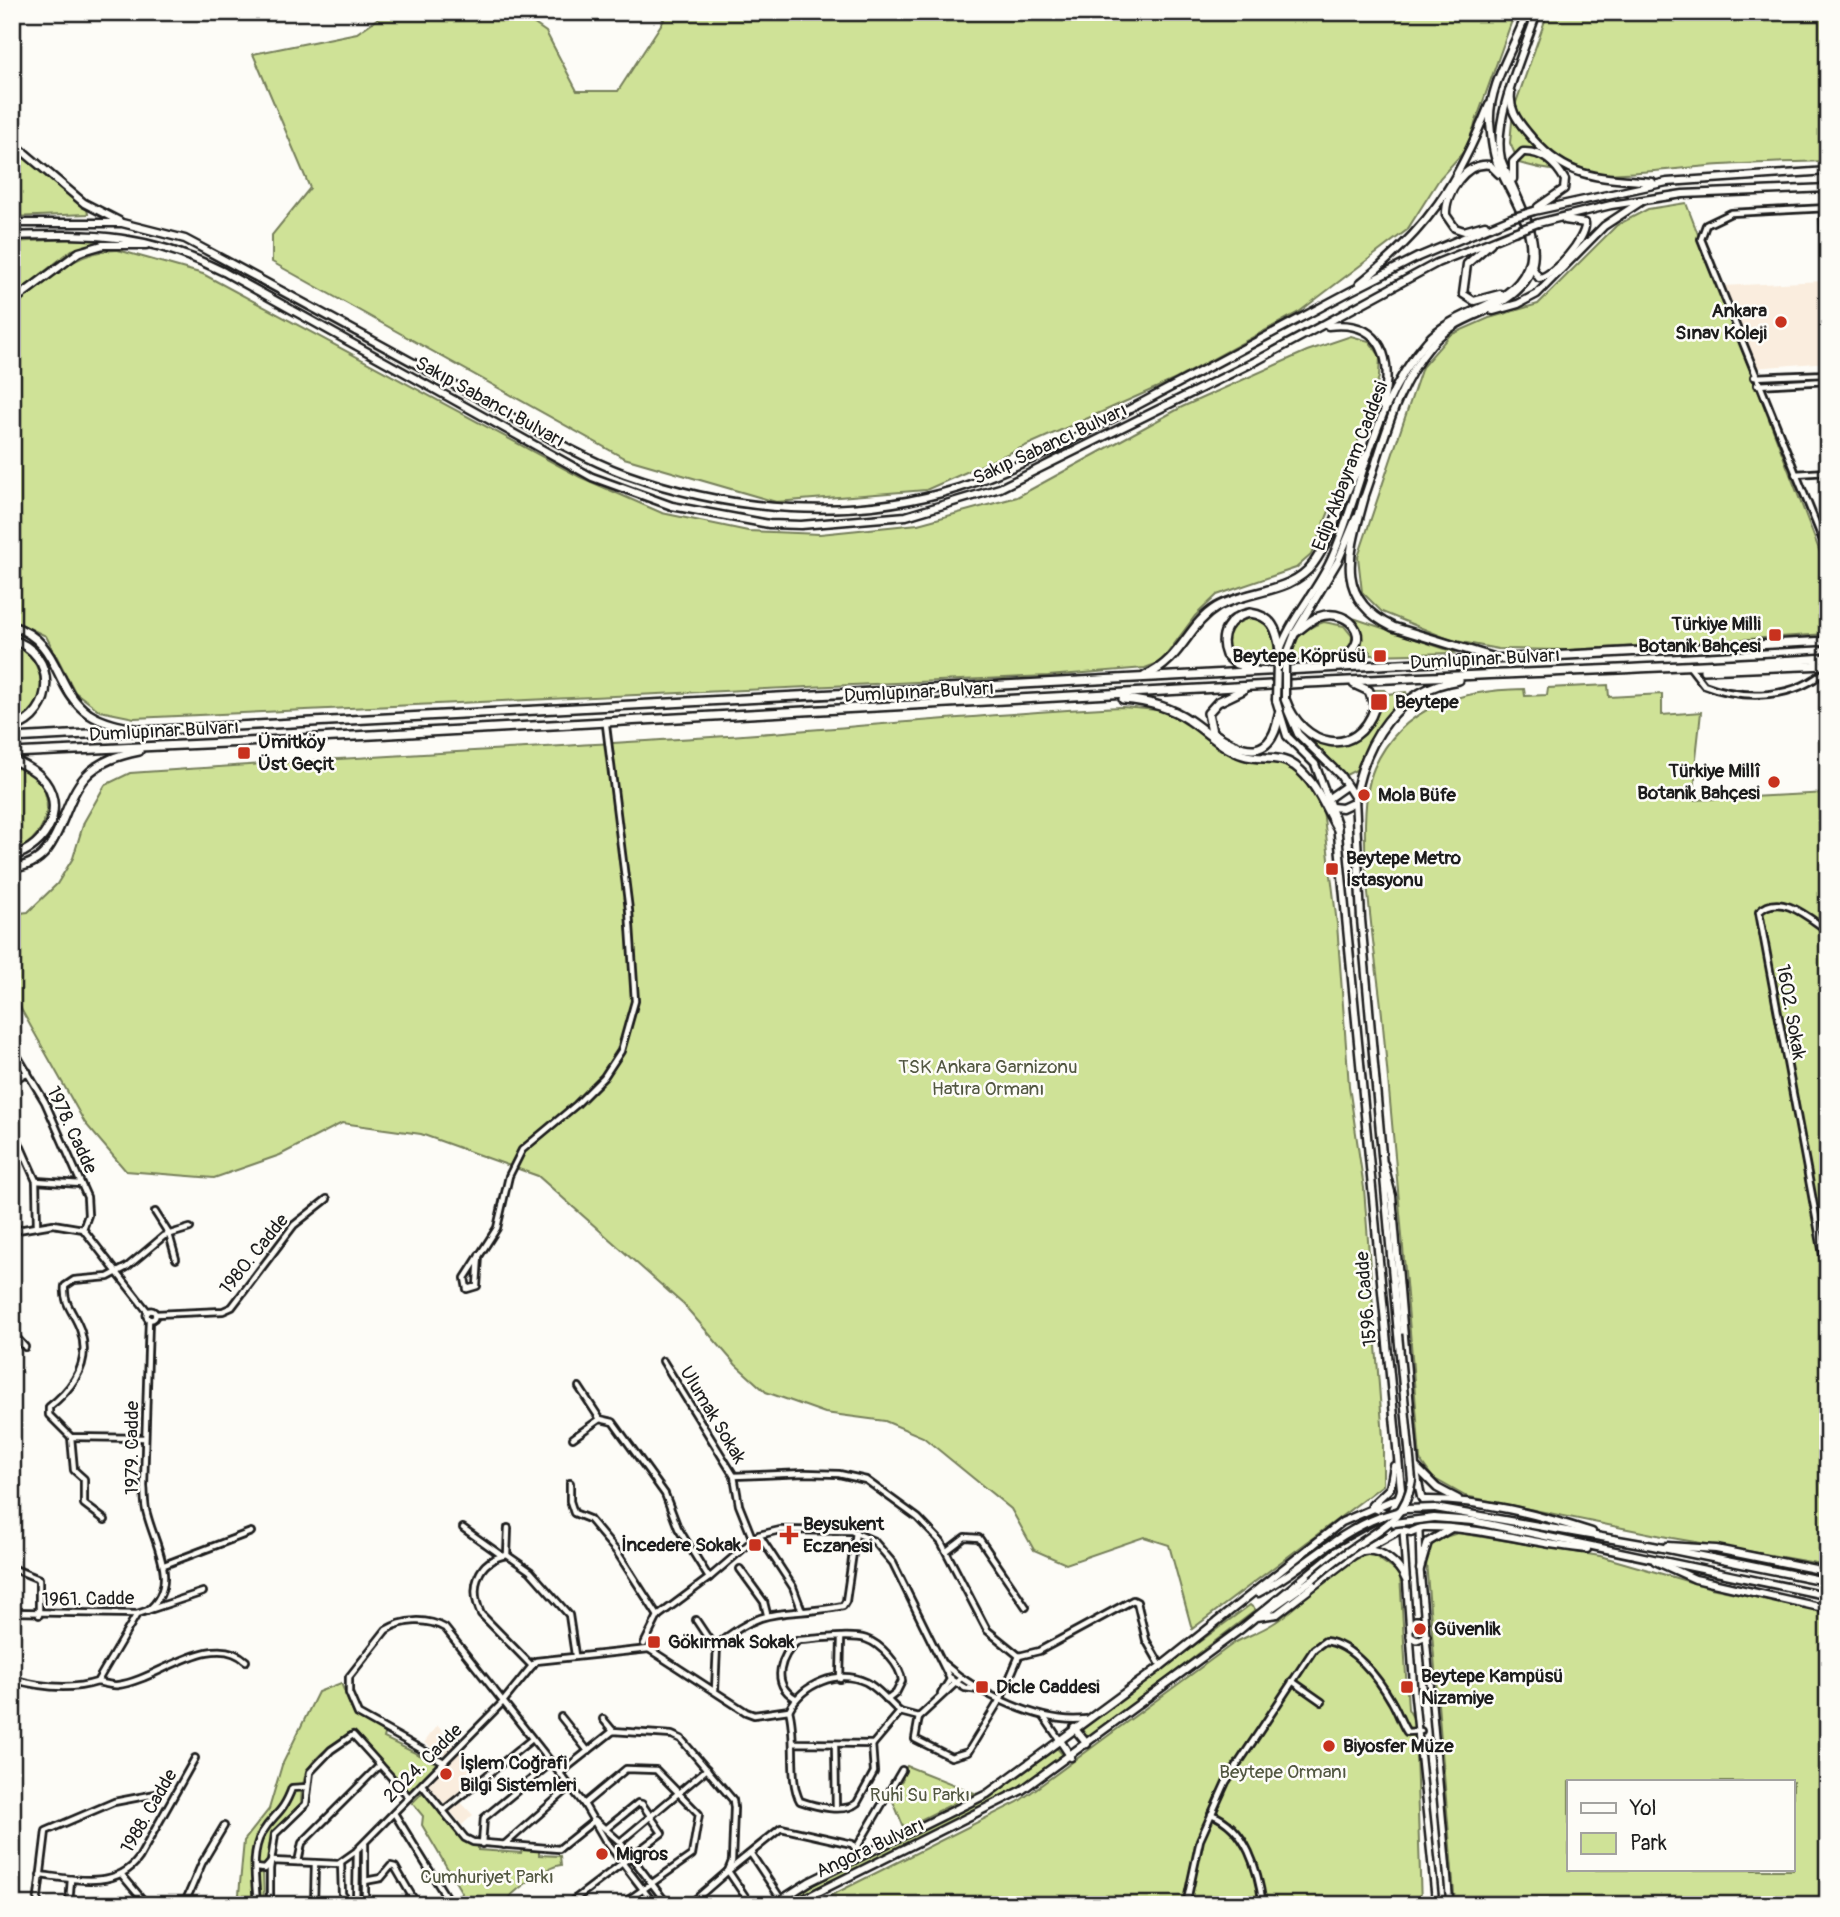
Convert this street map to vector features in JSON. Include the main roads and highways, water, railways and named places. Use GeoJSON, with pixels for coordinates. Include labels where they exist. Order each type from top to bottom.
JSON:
{"type":"FeatureCollection","features":[{"type":"Feature","properties":{"kind":"highway"},"geometry":{"type":"LineString","coordinates":[[1139,678],[1172,659],[1215,609],[1287,583],[1305,572],[1315,562],[1354,477],[1368,454]]}},
{"type":"Feature","properties":{"kind":"highway"},"geometry":{"type":"LineString","coordinates":[[1364,498],[1349,557],[1350,577],[1359,603],[1380,621],[1393,627],[1503,659]]}},
{"type":"Feature","properties":{"kind":"highway"},"geometry":{"type":"LineString","coordinates":[[1266,672],[1236,664],[1226,655],[1223,642],[1226,627],[1243,614],[1262,616],[1277,632],[1280,650]]}},
{"type":"Feature","properties":{"kind":"highway"},"geometry":{"type":"LineString","coordinates":[[1295,633],[1319,617],[1331,616],[1343,618],[1356,629],[1358,639],[1352,654],[1317,670]]}},
{"type":"Feature","properties":{"kind":"highway"},"geometry":{"type":"LineString","coordinates":[[12,626],[29,633],[48,650],[69,693],[89,714],[115,725],[152,732]]}},
{"type":"Feature","properties":{"kind":"highway"},"geometry":{"type":"LineString","coordinates":[[12,640],[26,645],[37,654],[43,664],[46,686],[45,696],[35,715],[12,728]]}},
{"type":"Feature","properties":{"kind":"highway","name":"Dumlupınar Bulvarı"},"geometry":{"type":"LineString","coordinates":[[12,738],[1828,641]]}},
{"type":"Feature","properties":{"kind":"highway","name":"Dumlupınar Bulvarı"},"geometry":{"type":"LineString","coordinates":[[12,754],[606,725],[1251,687],[1690,667],[1828,657]]}},
{"type":"Feature","properties":{"kind":"highway"},"geometry":{"type":"LineString","coordinates":[[1690,667],[1715,671],[1828,666]]}},
{"type":"Feature","properties":{"kind":"highway"},"geometry":{"type":"LineString","coordinates":[[1355,800],[1367,753],[1394,713],[1428,687],[1476,675]]}},
{"type":"Feature","properties":{"kind":"highway"},"geometry":{"type":"LineString","coordinates":[[1285,699],[1290,715],[1306,734],[1320,740],[1348,739],[1366,724],[1375,707],[1369,691],[1351,682]]}},
{"type":"Feature","properties":{"kind":"highway"},"geometry":{"type":"LineString","coordinates":[[1251,687],[1210,708],[1208,717],[1212,732],[1234,746],[1255,749],[1273,736],[1279,714]]}},
{"type":"Feature","properties":{"kind":"highway"},"geometry":{"type":"LineString","coordinates":[[1101,696],[1161,705],[1187,718],[1228,750],[1249,757],[1276,757],[1293,765],[1314,784],[1337,828]]}},
{"type":"Feature","properties":{"kind":"highway"},"geometry":{"type":"LineString","coordinates":[[12,869],[38,859],[48,851],[72,797],[87,775],[111,759],[155,747]]}},
{"type":"Feature","properties":{"kind":"highway"},"geometry":{"type":"LineString","coordinates":[[12,759],[42,778],[52,797],[54,810],[43,839],[23,853],[12,856]]}},
{"type":"Feature","properties":{"kind":"main road"},"geometry":{"type":"LineString","coordinates":[[1351,291],[1405,247],[1435,211],[1467,157],[1527,12]]}},
{"type":"Feature","properties":{"kind":"main road"},"geometry":{"type":"LineString","coordinates":[[1538,12],[1504,110],[1500,152],[1535,243],[1533,269],[1539,278],[1547,276],[1581,241],[1586,228],[1585,223],[1577,220],[1542,222]]}},
{"type":"Feature","properties":{"kind":"main road"},"geometry":{"type":"LineString","coordinates":[[1513,83],[1510,97],[1517,120],[1550,157],[1569,170],[1596,178],[1661,183]]}},
{"type":"Feature","properties":{"kind":"main road"},"geometry":{"type":"LineString","coordinates":[[1491,100],[1494,155],[1520,207]]}},
{"type":"Feature","properties":{"kind":"main road"},"geometry":{"type":"LineString","coordinates":[[12,142],[97,212],[130,225]]}},
{"type":"Feature","properties":{"kind":"main road"},"geometry":{"type":"LineString","coordinates":[[1499,237],[1469,260],[1464,271],[1463,294],[1470,301],[1480,301],[1515,287],[1527,270],[1531,253],[1530,242],[1511,173],[1513,162],[1523,152],[1541,154],[1560,172],[1566,185],[1561,194],[1534,211]]}},
{"type":"Feature","properties":{"kind":"main road"},"geometry":{"type":"LineString","coordinates":[[1508,220],[1464,230],[1455,228],[1448,221],[1447,201],[1468,171],[1485,164],[1495,168],[1520,207]]}},
{"type":"Feature","properties":{"kind":"main road","name":"Sakıp Sabancı Bulvarı"},"geometry":{"type":"LineString","coordinates":[[12,223],[81,221],[130,225],[185,239],[594,460],[673,489],[766,508],[857,507],[958,488],[1057,448],[1418,257],[1534,211],[1661,183],[1828,171]]}},
{"type":"Feature","properties":{"kind":"main road","name":"Sakıp Sabancı Bulvarı"},"geometry":{"type":"LineString","coordinates":[[12,236],[119,236],[158,245],[224,272],[592,477],[672,506],[769,524],[801,525],[906,516],[1000,488],[1319,328],[1437,263],[1542,222],[1648,198],[1828,188]]}},
{"type":"Feature","properties":{"kind":"main road"},"geometry":{"type":"LineString","coordinates":[[1474,316],[1531,299],[1604,226],[1648,198]]}},
{"type":"Feature","properties":{"kind":"main road"},"geometry":{"type":"LineString","coordinates":[[12,303],[65,261],[88,248],[158,245]]}},
{"type":"Feature","properties":{"kind":"main road","name":"Edip Akbayram Caddesi"},"geometry":{"type":"LineString","coordinates":[[1281,659],[1338,561],[1364,498],[1388,425],[1411,373],[1444,331],[1511,297],[1521,288],[1533,269]]}},
{"type":"Feature","properties":{"kind":"main road","name":"Edip Akbayram Caddesi"},"geometry":{"type":"LineString","coordinates":[[1281,659],[1280,650],[1333,556],[1378,427],[1403,373],[1441,327],[1464,313],[1496,300],[1515,287]]}},
{"type":"Feature","properties":{"kind":"main road"},"geometry":{"type":"LineString","coordinates":[[1319,328],[1337,325],[1354,327],[1374,338],[1382,349],[1388,379],[1378,427]]}},
{"type":"Feature","properties":{"kind":"main road"},"geometry":{"type":"LineString","coordinates":[[1281,659],[1285,699],[1298,734],[1346,786],[1355,800],[1345,807],[1332,807]]}},
{"type":"Feature","properties":{"kind":"main road","name":"1596. Cadde"},"geometry":{"type":"LineString","coordinates":[[1281,659],[1276,700],[1279,714],[1289,739],[1315,764],[1329,798],[1337,828],[1399,1497],[1392,1506],[1391,1517],[1402,1530],[1436,1905]]}},
{"type":"Feature","properties":{"kind":"main road"},"geometry":{"type":"LineString","coordinates":[[1329,798],[1346,786]]}},
{"type":"Feature","properties":{"kind":"main road","name":"1596. Cadde"},"geometry":{"type":"LineString","coordinates":[[1355,800],[1361,919],[1411,1467],[1408,1499]]}},
{"type":"Feature","properties":{"kind":"main road","name":"1596. Cadde"},"geometry":{"type":"LineString","coordinates":[[1384,1164],[1392,1196],[1415,1466],[1422,1499],[1429,1512],[1421,1528],[1420,1569],[1450,1905]]}},
{"type":"Feature","properties":{"kind":"main road"},"geometry":{"type":"LineString","coordinates":[[1393,1424],[1402,1435],[1412,1422]]}},
{"type":"Feature","properties":{"kind":"main road"},"geometry":{"type":"LineString","coordinates":[[1369,1508],[1382,1498],[1393,1483],[1394,1443]]}},
{"type":"Feature","properties":{"kind":"main road"},"geometry":{"type":"LineString","coordinates":[[1415,1466],[1437,1488],[1470,1503]]}},
{"type":"Feature","properties":{"kind":"main road"},"geometry":{"type":"LineString","coordinates":[[1399,1497],[1411,1494],[1422,1499],[1470,1503],[1563,1523],[1611,1538],[1820,1580]]}},
{"type":"Feature","properties":{"kind":"main road","name":"Angora Bulvarı"},"geometry":{"type":"LineString","coordinates":[[773,1905],[808,1881],[987,1794],[1161,1666],[1253,1595],[1322,1537],[1369,1508],[1399,1497]]}},
{"type":"Feature","properties":{"kind":"main road","name":"Angora Bulvarı"},"geometry":{"type":"LineString","coordinates":[[1257,1617],[1272,1611],[1358,1544],[1391,1524],[1408,1499]]}},
{"type":"Feature","properties":{"kind":"main road"},"geometry":{"type":"LineString","coordinates":[[1369,1508],[1383,1512],[1388,1529],[1384,1537]]}},
{"type":"Feature","properties":{"kind":"main road","name":"Angora Bulvarı"},"geometry":{"type":"LineString","coordinates":[[1253,1595],[1288,1575],[1342,1535],[1380,1517],[1406,1509],[1435,1508],[1611,1538]]}},
{"type":"Feature","properties":{"kind":"main road","name":"Angora Bulvarı"},"geometry":{"type":"LineString","coordinates":[[792,1905],[996,1805],[1071,1757],[1257,1617],[1278,1596],[1335,1552],[1382,1526],[1408,1519],[1473,1521],[1613,1550]]}},
{"type":"Feature","properties":{"kind":"main road"},"geometry":{"type":"LineString","coordinates":[[1402,1530],[1454,1528],[1536,1543],[1613,1550],[1819,1594]]}},
{"type":"Feature","properties":{"kind":"main road"},"geometry":{"type":"LineString","coordinates":[[1420,1569],[1429,1542],[1440,1532],[1454,1528]]}},
{"type":"Feature","properties":{"kind":"main road","name":"Angora Bulvarı"},"geometry":{"type":"LineString","coordinates":[[1257,1617],[1277,1614],[1361,1551],[1402,1530]]}},
{"type":"Feature","properties":{"kind":"main road"},"geometry":{"type":"LineString","coordinates":[[1653,1546],[1716,1549],[1820,1570]]}},
{"type":"Feature","properties":{"kind":"main road"},"geometry":{"type":"LineString","coordinates":[[1361,1551],[1373,1550],[1398,1565],[1406,1580]]}},
{"type":"Feature","properties":{"kind":"main road"},"geometry":{"type":"LineString","coordinates":[[1650,1558],[1695,1579],[1819,1607]]}},
{"type":"Feature","properties":{"kind":"main road"},"geometry":{"type":"LineString","coordinates":[[1409,1627],[1418,1619],[1426,1625]]}},
{"type":"Feature","properties":{"kind":"main road"},"geometry":{"type":"LineString","coordinates":[[1410,1636],[1417,1640],[1427,1636]]}},
{"type":"Feature","properties":{"kind":"main road"},"geometry":{"type":"LineString","coordinates":[[1074,1728],[1087,1744]]}},
{"type":"Feature","properties":{"kind":"main road"},"geometry":{"type":"LineString","coordinates":[[1059,1739],[1071,1757]]}},
{"type":"Feature","properties":{"kind":"tunnel"},"geometry":{"type":"LineString","coordinates":[[1820,1594],[1828,1596]]}},
{"type":"Feature","properties":{"kind":"tunnel"},"geometry":{"type":"LineString","coordinates":[[1819,1607],[1828,1608]]}},
{"type":"Feature","properties":{"kind":"place","name":"Ankara Sınav Koleji"},"geometry":{"type":"Point","coordinates":[1781,322]}},
{"type":"Feature","properties":{"kind":"place","name":"Türkiye Milli Botanik Bahçesi"},"geometry":{"type":"Point","coordinates":[1775,635]}},
{"type":"Feature","properties":{"kind":"place","name":"Beytepe Köprüsü"},"geometry":{"type":"Point","coordinates":[1380,656]}},
{"type":"Feature","properties":{"kind":"place","name":"Beytepe"},"geometry":{"type":"Point","coordinates":[1379,702]}},
{"type":"Feature","properties":{"kind":"place","name":"Ümitköy Üst Geçit"},"geometry":{"type":"Point","coordinates":[244,753]}},
{"type":"Feature","properties":{"kind":"place","name":"Türkiye Millî Botanik Bahçesi"},"geometry":{"type":"Point","coordinates":[1774,782]}},
{"type":"Feature","properties":{"kind":"place","name":"Mola Büfe"},"geometry":{"type":"Point","coordinates":[1364,795]}},
{"type":"Feature","properties":{"kind":"place","name":"Beytepe Metro İstasyonu"},"geometry":{"type":"Point","coordinates":[1332,869]}},
{"type":"Feature","properties":{"kind":"place","name":"Beysukent Eczanesi"},"geometry":{"type":"Point","coordinates":[789,1535]}},
{"type":"Feature","properties":{"kind":"place","name":"İncedere Sokak"},"geometry":{"type":"Point","coordinates":[755,1545]}},
{"type":"Feature","properties":{"kind":"place","name":"Güvenlik"},"geometry":{"type":"Point","coordinates":[1420,1629]}},
{"type":"Feature","properties":{"kind":"place","name":"Gökırmak Sokak"},"geometry":{"type":"Point","coordinates":[654,1642]}},
{"type":"Feature","properties":{"kind":"place","name":"Dicle Caddesi"},"geometry":{"type":"Point","coordinates":[982,1687]}},
{"type":"Feature","properties":{"kind":"place","name":"Beytepe Kampüsü Nizamiye"},"geometry":{"type":"Point","coordinates":[1407,1687]}},
{"type":"Feature","properties":{"kind":"place","name":"Biyosfer Müze"},"geometry":{"type":"Point","coordinates":[1329,1746]}},
{"type":"Feature","properties":{"kind":"place","name":"İşlem Coğrafi Bilgi Sistemleri"},"geometry":{"type":"Point","coordinates":[446,1774]}},
{"type":"Feature","properties":{"kind":"place","name":"Migros"},"geometry":{"type":"Point","coordinates":[602,1854]}},
{"type":"Feature","properties":{"kind":"park label","name":"TSK Ankara Garnizonu Hatıra Ormanı"},"geometry":{"type":"Point","coordinates":[988,1078]}},
{"type":"Feature","properties":{"kind":"park label","name":"Beytepe Ormanı"},"geometry":{"type":"Point","coordinates":[1283,1772]}},
{"type":"Feature","properties":{"kind":"park label","name":"Ruhi Su Parkı"},"geometry":{"type":"Point","coordinates":[920,1795]}},
{"type":"Feature","properties":{"kind":"park label","name":"Cumhuriyet Parkı"},"geometry":{"type":"Point","coordinates":[487,1877]}}]}
